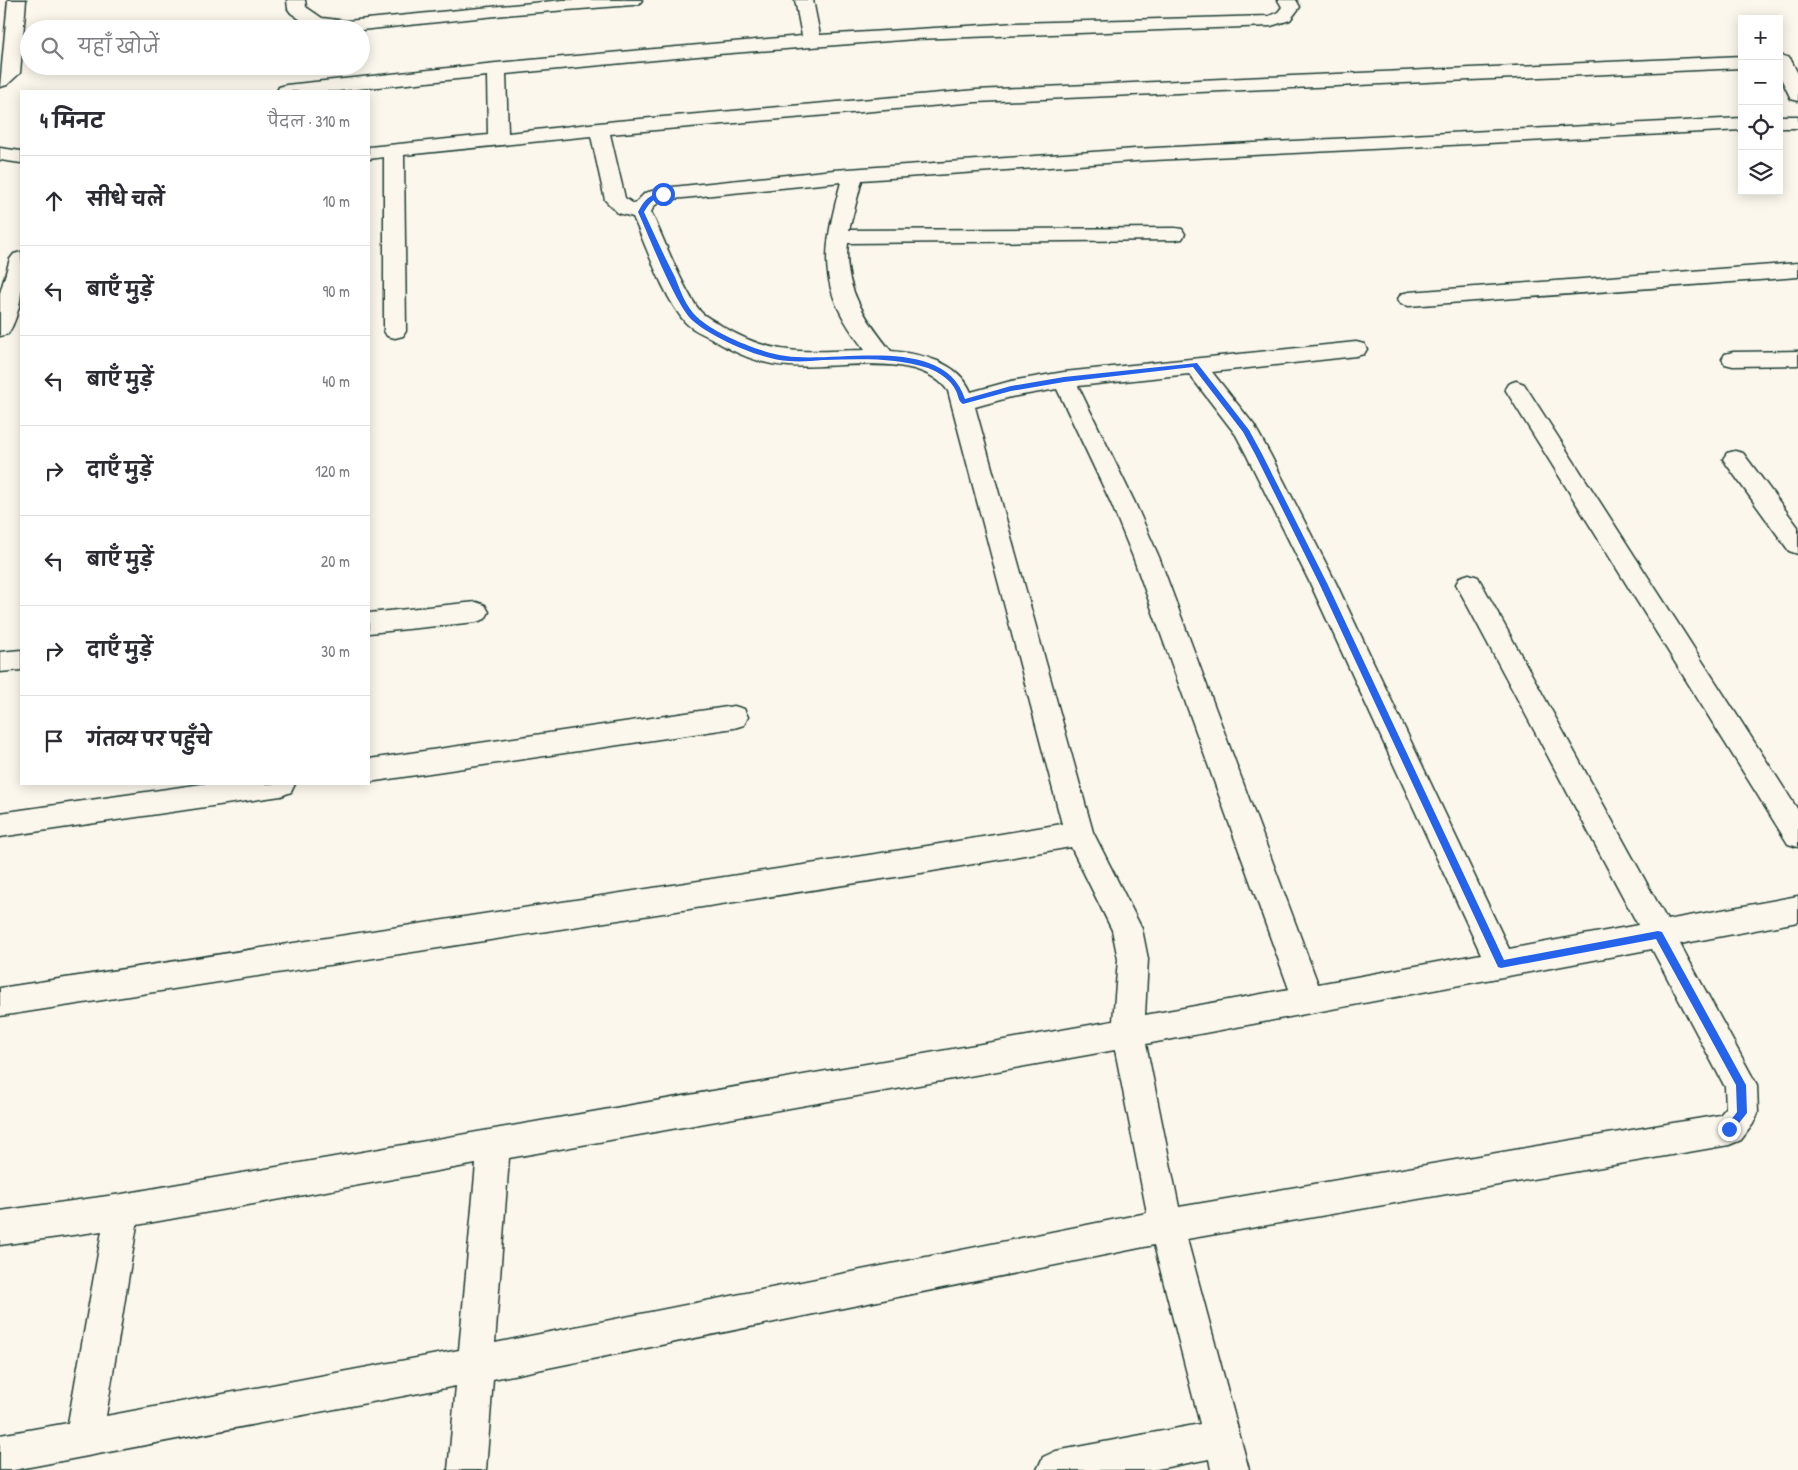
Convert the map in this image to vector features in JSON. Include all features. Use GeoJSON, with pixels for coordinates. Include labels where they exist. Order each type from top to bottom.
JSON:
{"type":"FeatureCollection","features":[{"type":"Feature","properties":{"kind":"street"},"geometry":{"type":"LineString","coordinates":[[17,0],[8,26],[20,57]]}},
{"type":"Feature","properties":{"kind":"street"},"geometry":{"type":"LineString","coordinates":[[296,0],[297,9],[313,20]]}},
{"type":"Feature","properties":{"kind":"street"},"geometry":{"type":"LineString","coordinates":[[370,24],[515,9],[632,0]]}},
{"type":"Feature","properties":{"kind":"street"},"geometry":{"type":"LineString","coordinates":[[804,0],[812,42]]}},
{"type":"Feature","properties":{"kind":"street"},"geometry":{"type":"LineString","coordinates":[[296,90],[496,69],[812,42],[1012,29],[1271,21],[1284,16],[1291,7],[1287,0]]}},
{"type":"Feature","properties":{"kind":"street"},"geometry":{"type":"LineString","coordinates":[[0,81],[11,73],[20,61]]}},
{"type":"Feature","properties":{"kind":"street"},"geometry":{"type":"LineString","coordinates":[[370,153],[599,128],[976,96],[1738,62]]}},
{"type":"Feature","properties":{"kind":"street"},"geometry":{"type":"LineString","coordinates":[[1787,62],[1798,95]]}},
{"type":"Feature","properties":{"kind":"street"},"geometry":{"type":"LineString","coordinates":[[496,69],[498,139]]}},
{"type":"Feature","properties":{"kind":"street"},"geometry":{"type":"LineString","coordinates":[[1783,122],[1798,122]]}},
{"type":"Feature","properties":{"kind":"street"},"geometry":{"type":"LineString","coordinates":[[641,212],[647,201],[653,196],[663,194],[853,175],[1155,154],[1738,124]]}},
{"type":"Feature","properties":{"kind":"street"},"geometry":{"type":"LineString","coordinates":[[599,128],[615,200],[625,208],[641,212]]}},
{"type":"Feature","properties":{"kind":"street"},"geometry":{"type":"LineString","coordinates":[[394,151],[395,331]]}},
{"type":"Feature","properties":{"kind":"street"},"geometry":{"type":"LineString","coordinates":[[0,154],[20,157]]}},
{"type":"Feature","properties":{"kind":"street"},"geometry":{"type":"LineString","coordinates":[[853,175],[838,237],[835,266],[840,290],[855,320],[884,358]]}},
{"type":"Feature","properties":{"kind":"street"},"geometry":{"type":"LineString","coordinates":[[641,212],[681,298],[694,318],[726,338],[758,353],[788,359],[884,358],[905,360],[932,367],[950,378],[959,390],[963,402],[1079,833],[1127,928],[1133,960],[1128,1033],[1166,1226],[1226,1454],[1056,1470]]}},
{"type":"Feature","properties":{"kind":"street"},"geometry":{"type":"LineString","coordinates":[[838,237],[1175,234]]}},
{"type":"Feature","properties":{"kind":"street"},"geometry":{"type":"LineString","coordinates":[[0,330],[20,263]]}},
{"type":"Feature","properties":{"kind":"street"},"geometry":{"type":"LineString","coordinates":[[1409,299],[1798,270]]}},
{"type":"Feature","properties":{"kind":"street"},"geometry":{"type":"LineString","coordinates":[[963,402],[1011,389],[1064,380],[1356,349]]}},
{"type":"Feature","properties":{"kind":"street"},"geometry":{"type":"LineString","coordinates":[[1733,359],[1798,358]]}},
{"type":"Feature","properties":{"kind":"street"},"geometry":{"type":"LineString","coordinates":[[1194,365],[1246,431],[1323,583],[1501,964]]}},
{"type":"Feature","properties":{"kind":"street"},"geometry":{"type":"LineString","coordinates":[[1064,380],[1146,557],[1309,1000]]}},
{"type":"Feature","properties":{"kind":"street"},"geometry":{"type":"LineString","coordinates":[[1516,390],[1798,835]]}},
{"type":"Feature","properties":{"kind":"street"},"geometry":{"type":"LineString","coordinates":[[1735,459],[1798,545]]}},
{"type":"Feature","properties":{"kind":"street"},"geometry":{"type":"LineString","coordinates":[[0,1454],[364,1387],[1166,1226],[1729,1129],[1742,1113],[1741,1085],[1469,584]]}},
{"type":"Feature","properties":{"kind":"street"},"geometry":{"type":"LineString","coordinates":[[370,623],[476,612]]}},
{"type":"Feature","properties":{"kind":"street"},"geometry":{"type":"LineString","coordinates":[[0,662],[20,660]]}},
{"type":"Feature","properties":{"kind":"street"},"geometry":{"type":"LineString","coordinates":[[370,771],[734,717]]}},
{"type":"Feature","properties":{"kind":"street"},"geometry":{"type":"LineString","coordinates":[[0,825],[274,785]]}},
{"type":"Feature","properties":{"kind":"street"},"geometry":{"type":"LineString","coordinates":[[0,1002],[921,860],[1079,833]]}},
{"type":"Feature","properties":{"kind":"street"},"geometry":{"type":"LineString","coordinates":[[0,1228],[122,1211],[1128,1033],[1798,909]]}},
{"type":"Feature","properties":{"kind":"street"},"geometry":{"type":"LineString","coordinates":[[467,1470],[494,1145]]}},
{"type":"Feature","properties":{"kind":"street"},"geometry":{"type":"LineString","coordinates":[[84,1438],[122,1211]]}},
{"type":"Feature","properties":{"kind":"route"},"geometry":{"type":"LineString","coordinates":[[663,194],[653,196],[643,206],[641,212],[681,298],[694,318],[726,338],[758,353],[788,359],[866,357],[905,360],[932,367],[950,378],[959,390],[963,402],[1011,389],[1064,380],[1194,365],[1246,431],[1258,454],[1323,583],[1501,964],[1658,935],[1741,1085],[1742,1113],[1729,1129]]}}]}
